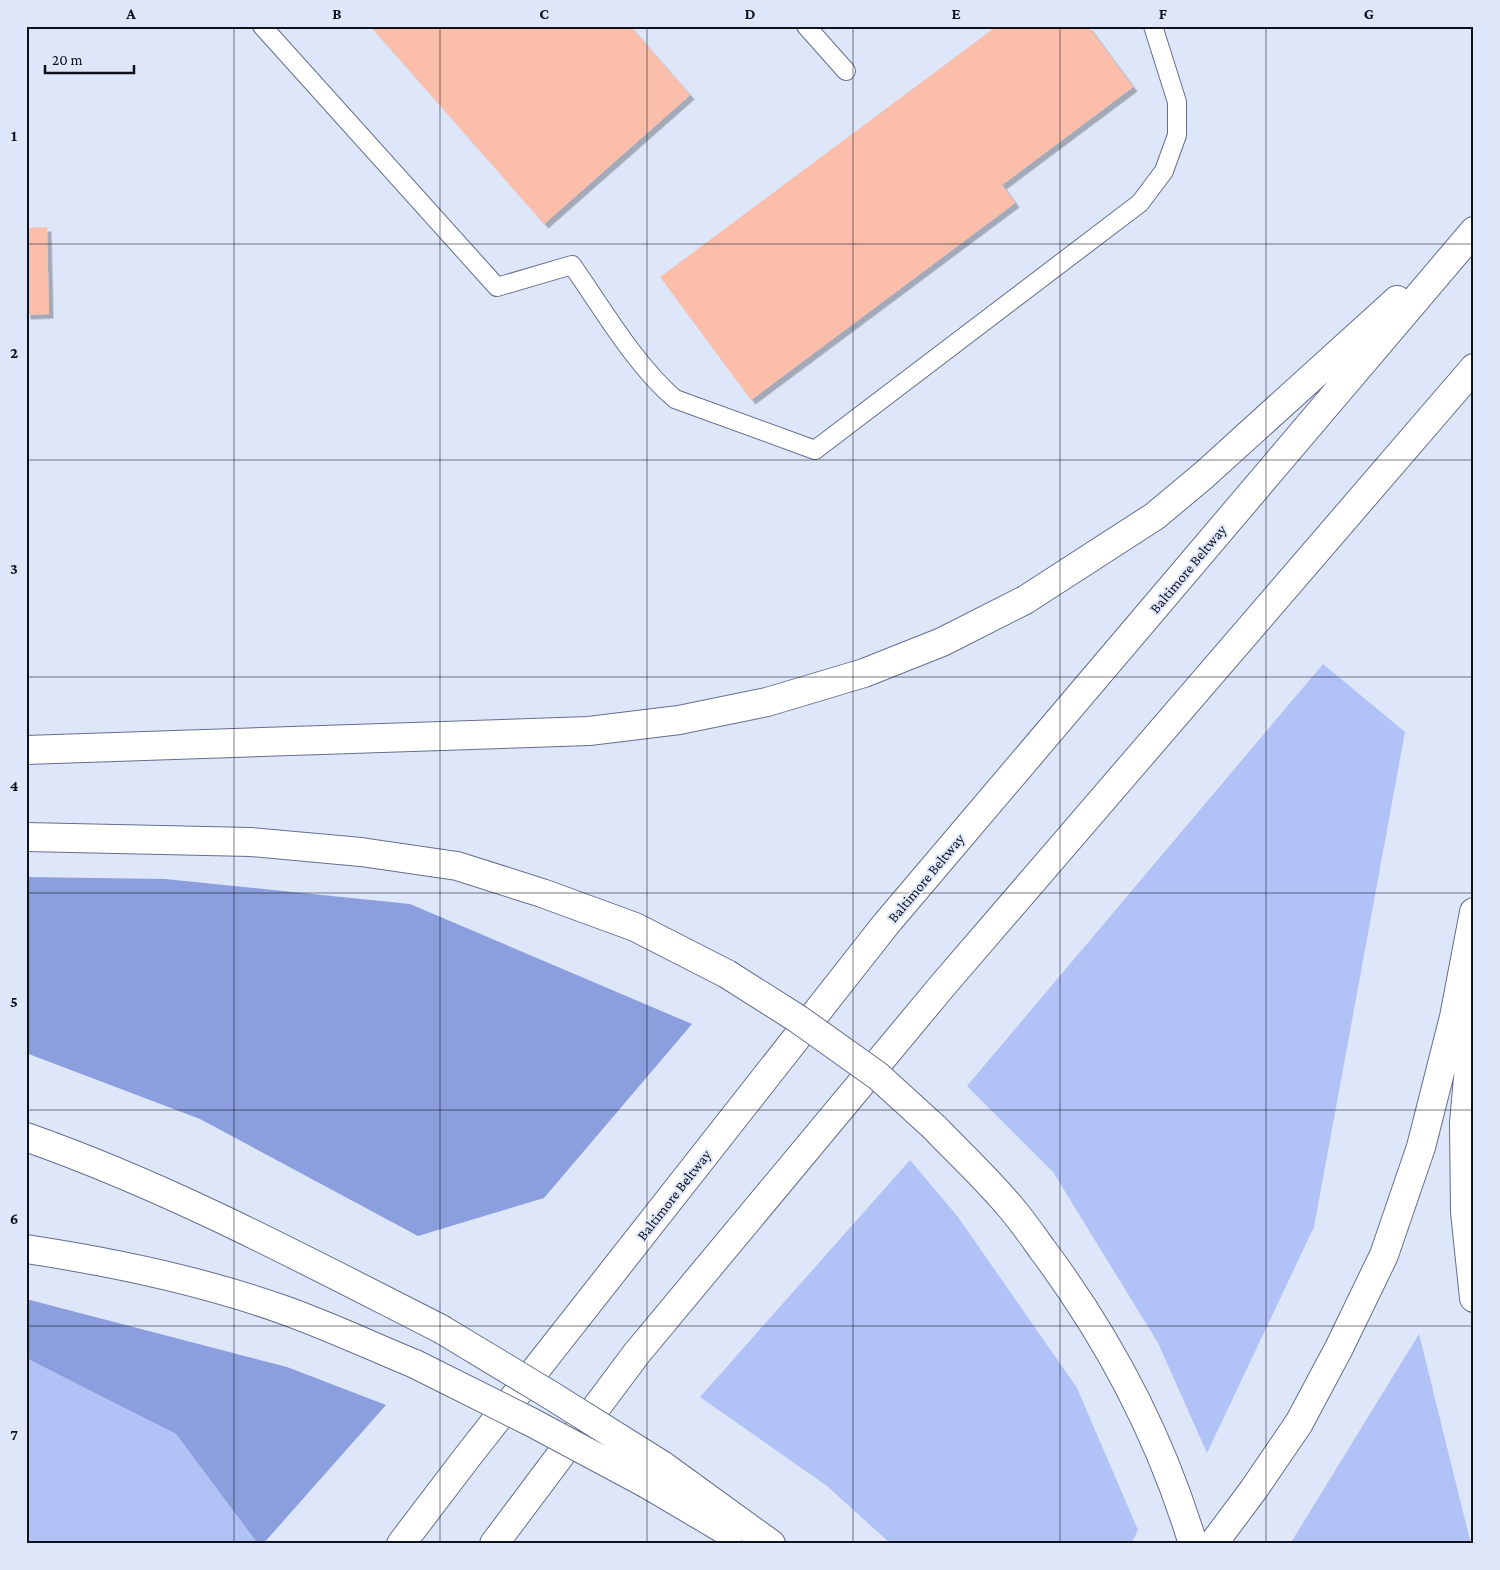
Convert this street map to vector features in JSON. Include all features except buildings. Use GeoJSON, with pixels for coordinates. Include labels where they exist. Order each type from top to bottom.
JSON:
{"type":"FeatureCollection","features":[{"type":"Feature","properties":{"kind":"highway"},"geometry":{"type":"LineString","coordinates":[[26,750],[589,731],[679,720],[767,702],[864,673],[942,642],[1025,600],[1155,516],[1204,475],[1474,231]]}},
{"type":"Feature","properties":{"kind":"highway","name":"Baltimore Beltway"},"geometry":{"type":"LineString","coordinates":[[401,1544],[886,924],[1474,231]]}},
{"type":"Feature","properties":{"kind":"highway"},"geometry":{"type":"LineString","coordinates":[[494,1544],[637,1353],[931,1001],[1474,368]]}},
{"type":"Feature","properties":{"kind":"highway"},"geometry":{"type":"LineString","coordinates":[[26,837],[251,842],[361,852],[457,866],[542,893],[635,927],[727,974],[798,1019],[878,1076],[934,1127],[1012,1209],[1069,1285],[1120,1368],[1155,1441],[1184,1512],[1193,1544]]}},
{"type":"Feature","properties":{"kind":"highway"},"geometry":{"type":"LineString","coordinates":[[1213,1544],[1300,1423],[1384,1255],[1421,1147],[1454,1017],[1474,912]]}},
{"type":"Feature","properties":{"kind":"highway"},"geometry":{"type":"LineString","coordinates":[[1474,1010],[1464,1123],[1465,1212],[1474,1298]]}},
{"type":"Feature","properties":{"kind":"highway"},"geometry":{"type":"LineString","coordinates":[[26,1138],[128,1176],[205,1211],[283,1248],[441,1329],[552,1396],[746,1544]]}},
{"type":"Feature","properties":{"kind":"highway"},"geometry":{"type":"LineString","coordinates":[[26,1249],[90,1258],[185,1280],[282,1309],[416,1364],[531,1422],[654,1475],[770,1544]]}},
{"type":"Feature","properties":{"kind":"lane"},"geometry":{"type":"LineString","coordinates":[[262,26],[497,287],[572,265],[642,365],[658,385],[675,399],[815,450],[1140,203],[1164,171],[1178,135],[1177,102],[1153,26]]}},
{"type":"Feature","properties":{"kind":"lane"},"geometry":{"type":"LineString","coordinates":[[806,26],[846,71]]}},
{"type":"Feature","properties":{"kind":"shaded area"},"geometry":{"type":"Polygon","coordinates":[[[1323,664],[1405,732],[1314,1227],[1207,1453],[1158,1343],[1053,1172],[967,1086],[1323,664]]]}},
{"type":"Feature","properties":{"kind":"shaded area"},"geometry":{"type":"Polygon","coordinates":[[[26,877],[165,879],[410,904],[692,1024],[544,1198],[418,1236],[200,1119],[26,1053],[26,877]]]}},
{"type":"Feature","properties":{"kind":"shaded area"},"geometry":{"type":"Polygon","coordinates":[[[910,1160],[958,1217],[1077,1388],[1138,1530],[1131,1544],[891,1544],[827,1486],[700,1397],[910,1160]]]}},
{"type":"Feature","properties":{"kind":"shaded area"},"geometry":{"type":"Polygon","coordinates":[[[26,1299],[287,1367],[386,1405],[263,1544],[258,1544],[176,1434],[26,1358],[26,1299]]]}},
{"type":"Feature","properties":{"kind":"shaded area"},"geometry":{"type":"Polygon","coordinates":[[[1419,1334],[1471,1544],[1290,1544],[1419,1334]]]}},
{"type":"Feature","properties":{"kind":"shaded area"},"geometry":{"type":"Polygon","coordinates":[[[26,1358],[176,1434],[258,1544],[26,1544],[26,1358]]]}}]}
